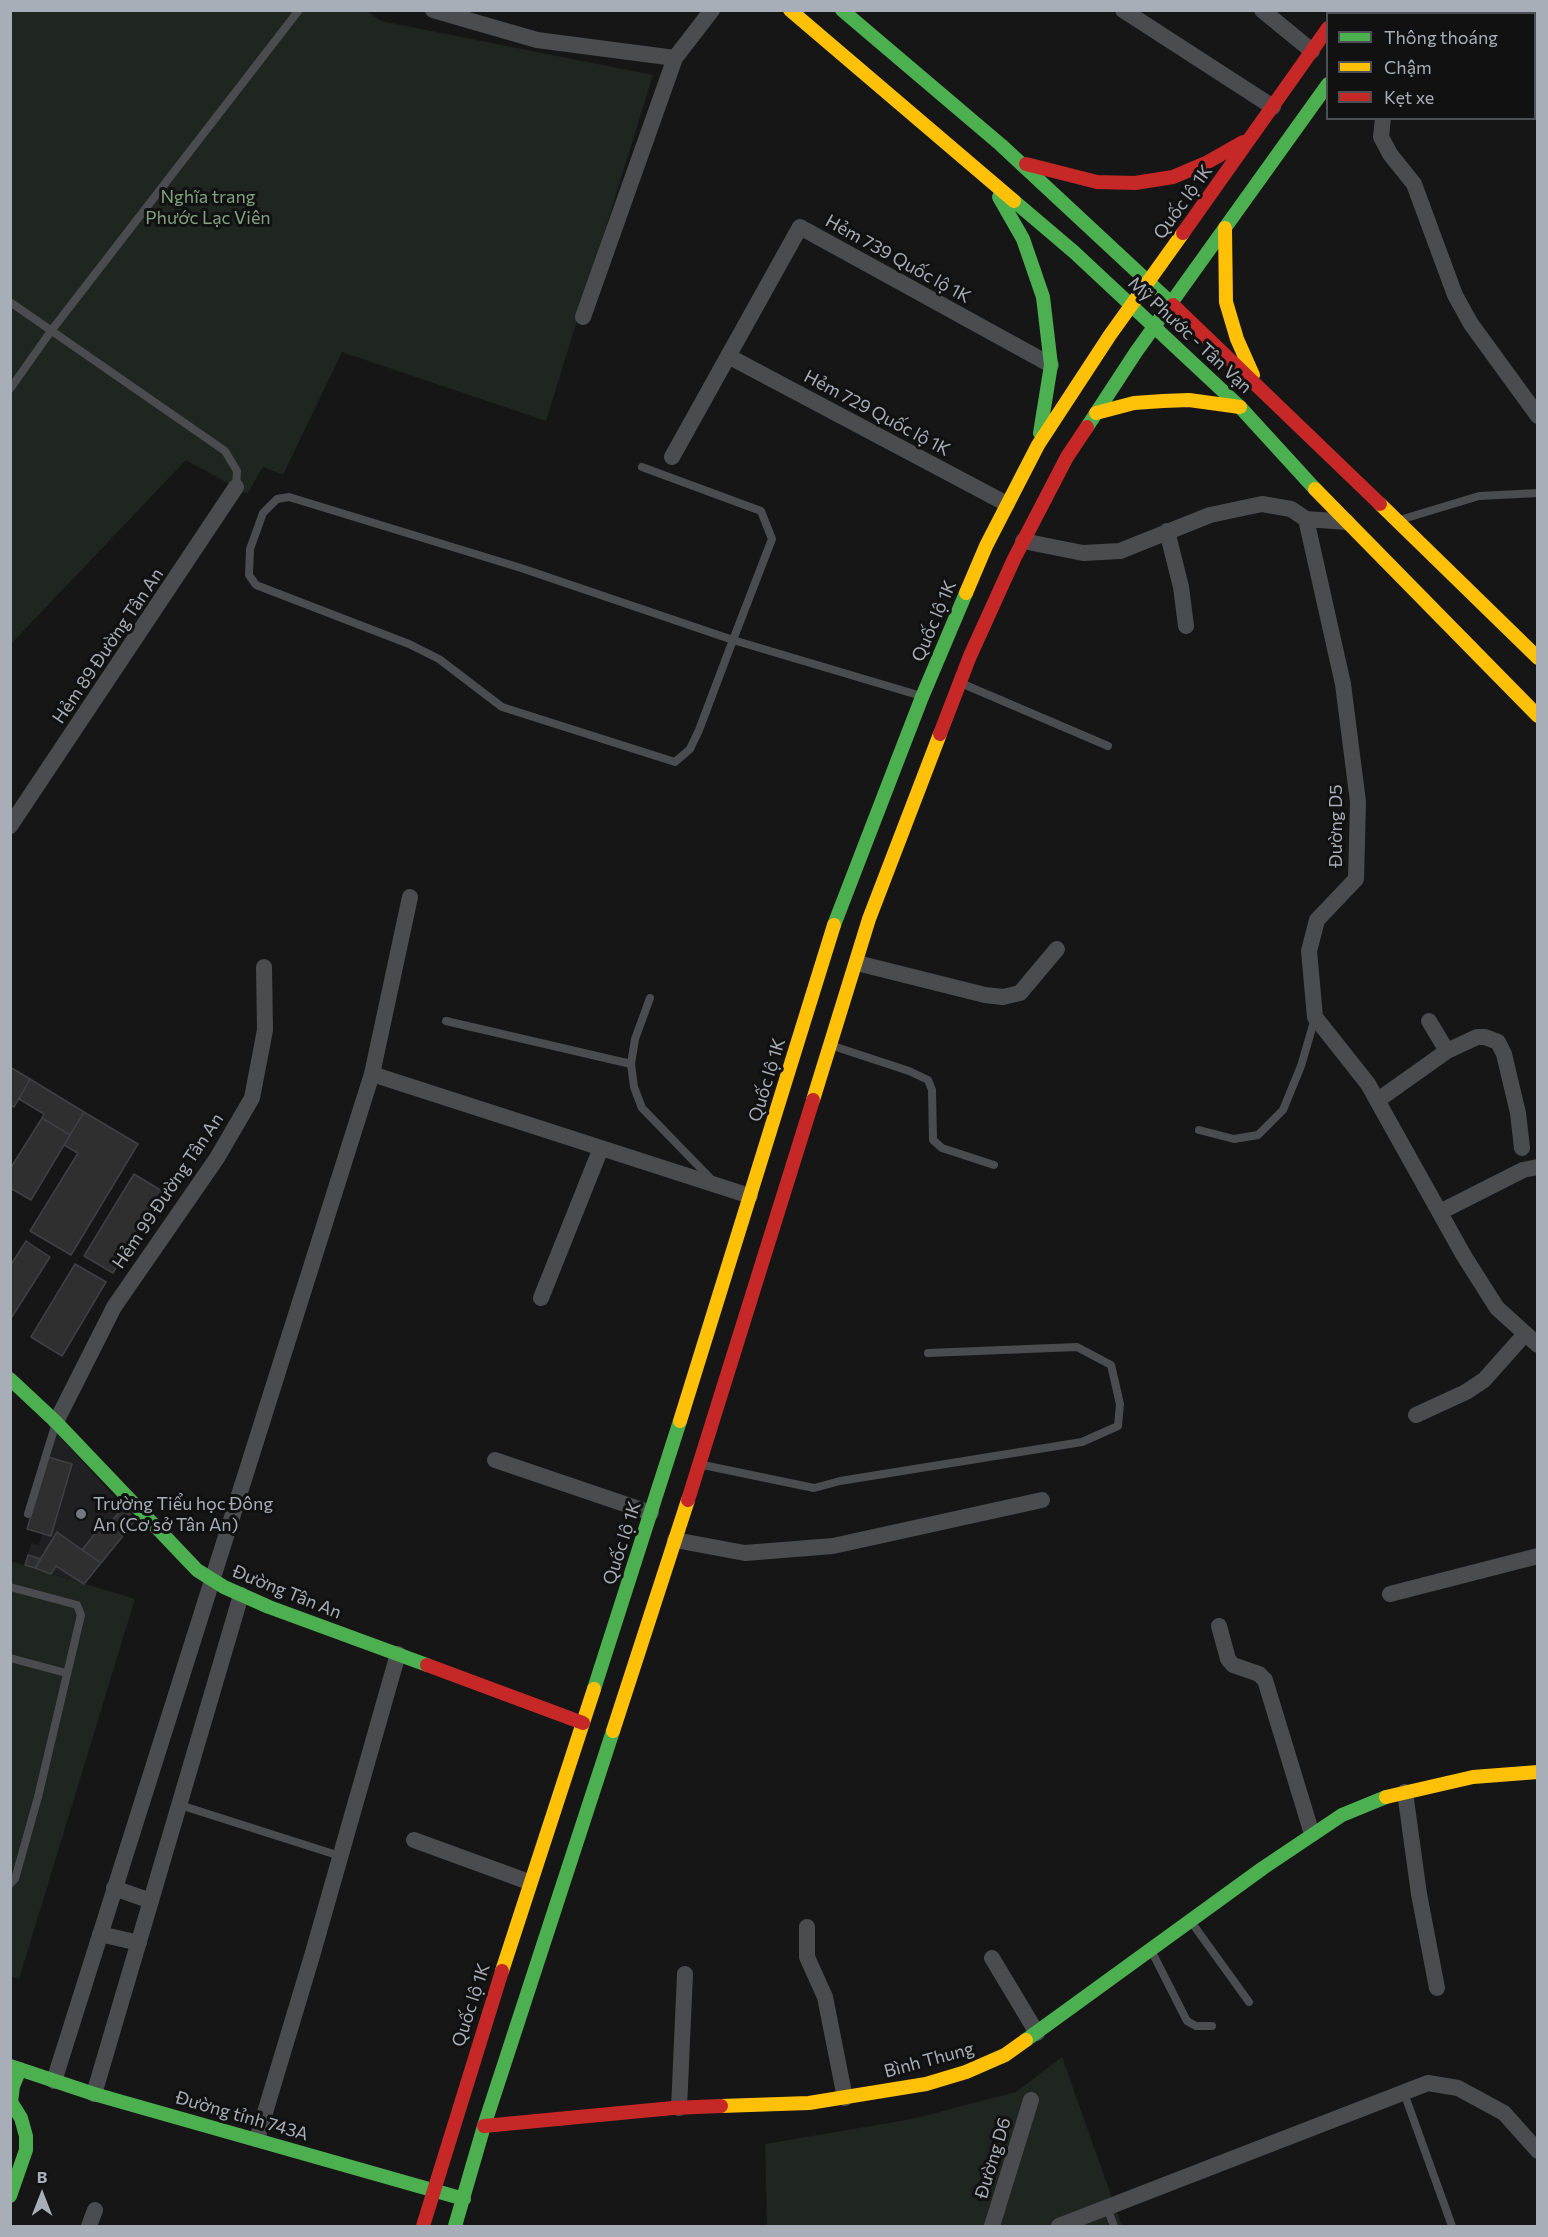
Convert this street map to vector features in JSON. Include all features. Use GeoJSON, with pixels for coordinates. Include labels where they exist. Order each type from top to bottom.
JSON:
{"type":"FeatureCollection","features":[{"type":"Feature","properties":{"kind":"main road","name":"Mỹ Phước - Tân Vạn"},"geometry":{"type":"LineString","coordinates":[[790,10],[1074,252],[1240,407],[1347,522],[1538,716]]}},
{"type":"Feature","properties":{"kind":"main road","name":"Mỹ Phước - Tân Vạn"},"geometry":{"type":"LineString","coordinates":[[842,10],[1019,162],[1148,282],[1538,658]]}},
{"type":"Feature","properties":{"kind":"main road","name":"Quốc lộ 1K"},"geometry":{"type":"LineString","coordinates":[[455,2226],[597,1728],[651,1513],[839,910],[922,696],[986,546],[1038,445],[1131,305],[1326,31]]}},
{"type":"Feature","properties":{"kind":"main road","name":"Quốc lộ 1K"},"geometry":{"type":"LineString","coordinates":[[423,2226],[449,2134],[529,1882],[597,1728],[675,1540],[869,919],[960,683],[1023,541],[1067,457],[1154,327],[1326,87]]}},
{"type":"Feature","properties":{"kind":"main road"},"geometry":{"type":"LineString","coordinates":[[1019,162],[1064,176],[1097,182],[1135,183],[1173,177],[1206,163],[1252,136]]}},
{"type":"Feature","properties":{"kind":"main road"},"geometry":{"type":"LineString","coordinates":[[993,185],[1023,239],[1043,297],[1051,365],[1038,445]]}},
{"type":"Feature","properties":{"kind":"main road"},"geometry":{"type":"LineString","coordinates":[[1225,228],[1226,302],[1237,339],[1258,387]]}},
{"type":"Feature","properties":{"kind":"main road"},"geometry":{"type":"LineString","coordinates":[[1096,413],[1134,403],[1163,400],[1189,400],[1240,407]]}},
{"type":"Feature","properties":{"kind":"main road","name":"Đường Tân An"},"geometry":{"type":"LineString","coordinates":[[10,1379],[56,1422],[173,1547],[211,1579],[242,1595],[597,1728]]}},
{"type":"Feature","properties":{"kind":"main road","name":"Bình Thung"},"geometry":{"type":"LineString","coordinates":[[449,2134],[484,2126],[679,2108],[808,2103],[926,2084],[966,2072],[1005,2055],[1190,1920],[1342,1815],[1384,1797],[1473,1777],[1538,1772]]}},
{"type":"Feature","properties":{"kind":"main road"},"geometry":{"type":"LineString","coordinates":[[10,2196],[26,2150],[26,2136],[21,2118],[11,2102],[15,2068]]}},
{"type":"Feature","properties":{"kind":"main road","name":"Đường tỉnh 743A"},"geometry":{"type":"LineString","coordinates":[[15,2068],[94,2094],[464,2199]]}},
{"type":"Feature","properties":{"kind":"street"},"geometry":{"type":"LineString","coordinates":[[433,10],[537,40],[675,58]]}},
{"type":"Feature","properties":{"kind":"street"},"geometry":{"type":"LineString","coordinates":[[582,318],[675,58],[712,10]]}},
{"type":"Feature","properties":{"kind":"street"},"geometry":{"type":"LineString","coordinates":[[1123,10],[1273,107]]}},
{"type":"Feature","properties":{"kind":"street"},"geometry":{"type":"LineString","coordinates":[[1262,10],[1312,51]]}},
{"type":"Feature","properties":{"kind":"street"},"geometry":{"type":"LineString","coordinates":[[1383,120],[1381,137],[1389,154],[1414,184],[1455,295],[1471,324],[1538,416]]}},
{"type":"Feature","properties":{"kind":"street","name":"Hẻm 739 Quốc lộ 1K"},"geometry":{"type":"LineString","coordinates":[[672,457],[800,227],[1051,365]]}},
{"type":"Feature","properties":{"kind":"street","name":"Hẻm 729 Quốc lộ 1K"},"geometry":{"type":"LineString","coordinates":[[728,356],[1007,504]]}},
{"type":"Feature","properties":{"kind":"street","name":"Hẻm 89 Đường Tân An"},"geometry":{"type":"LineString","coordinates":[[10,825],[236,487]]}},
{"type":"Feature","properties":{"kind":"street"},"geometry":{"type":"LineString","coordinates":[[1023,541],[1083,553],[1120,551],[1210,515],[1262,504],[1291,509],[1306,519],[1347,522]]}},
{"type":"Feature","properties":{"kind":"street","name":"Đường D5"},"geometry":{"type":"LineString","coordinates":[[1306,519],[1343,684],[1358,802],[1356,879],[1317,920],[1309,951],[1315,1017]]}},
{"type":"Feature","properties":{"kind":"street"},"geometry":{"type":"LineString","coordinates":[[1167,531],[1181,587],[1186,626]]}},
{"type":"Feature","properties":{"kind":"street"},"geometry":{"type":"LineString","coordinates":[[54,2081],[372,1074],[410,897]]}},
{"type":"Feature","properties":{"kind":"street"},"geometry":{"type":"LineString","coordinates":[[857,963],[985,995],[1003,997],[1020,993],[1057,949]]}},
{"type":"Feature","properties":{"kind":"street","name":"Hẻm 99 Đường Tân An"},"geometry":{"type":"LineString","coordinates":[[56,1422],[114,1307],[217,1158],[252,1098],[265,1030],[264,967]]}},
{"type":"Feature","properties":{"kind":"street"},"geometry":{"type":"LineString","coordinates":[[1315,1017],[1378,1100],[1440,1212],[1497,1308],[1538,1346]]}},
{"type":"Feature","properties":{"kind":"street"},"geometry":{"type":"LineString","coordinates":[[1429,1021],[1447,1051]]}},
{"type":"Feature","properties":{"kind":"street"},"geometry":{"type":"LineString","coordinates":[[1378,1100],[1447,1051],[1477,1037],[1485,1037],[1498,1042],[1504,1054],[1518,1113],[1522,1148]]}},
{"type":"Feature","properties":{"kind":"street"},"geometry":{"type":"LineString","coordinates":[[372,1074],[750,1196]]}},
{"type":"Feature","properties":{"kind":"street"},"geometry":{"type":"LineString","coordinates":[[541,1298],[601,1148]]}},
{"type":"Feature","properties":{"kind":"street"},"geometry":{"type":"LineString","coordinates":[[1440,1212],[1523,1170],[1538,1167]]}},
{"type":"Feature","properties":{"kind":"street"},"geometry":{"type":"LineString","coordinates":[[1416,1415],[1466,1392],[1484,1380],[1524,1334]]}},
{"type":"Feature","properties":{"kind":"street"},"geometry":{"type":"LineString","coordinates":[[495,1460],[651,1513]]}},
{"type":"Feature","properties":{"kind":"street"},"geometry":{"type":"LineString","coordinates":[[675,1540],[745,1552],[832,1546],[1042,1500]]}},
{"type":"Feature","properties":{"kind":"street"},"geometry":{"type":"LineString","coordinates":[[1390,1594],[1492,1570],[1538,1556]]}},
{"type":"Feature","properties":{"kind":"street"},"geometry":{"type":"LineString","coordinates":[[94,2094],[242,1595]]}},
{"type":"Feature","properties":{"kind":"street"},"geometry":{"type":"LineString","coordinates":[[1218,1626],[1228,1659],[1233,1665],[1259,1674],[1265,1680],[1312,1834]]}},
{"type":"Feature","properties":{"kind":"street"},"geometry":{"type":"LineString","coordinates":[[256,2139],[398,1654]]}},
{"type":"Feature","properties":{"kind":"street"},"geometry":{"type":"LineString","coordinates":[[1405,1792],[1419,1894],[1437,1988]]}},
{"type":"Feature","properties":{"kind":"street"},"geometry":{"type":"LineString","coordinates":[[414,1840],[529,1882]]}},
{"type":"Feature","properties":{"kind":"street"},"geometry":{"type":"LineString","coordinates":[[114,1888],[151,1901]]}},
{"type":"Feature","properties":{"kind":"street"},"geometry":{"type":"LineString","coordinates":[[807,1927],[807,1957],[825,1997],[845,2098]]}},
{"type":"Feature","properties":{"kind":"street"},"geometry":{"type":"LineString","coordinates":[[100,1934],[139,1943]]}},
{"type":"Feature","properties":{"kind":"street"},"geometry":{"type":"LineString","coordinates":[[992,1958],[1037,2033]]}},
{"type":"Feature","properties":{"kind":"street"},"geometry":{"type":"LineString","coordinates":[[679,2108],[685,1974]]}},
{"type":"Feature","properties":{"kind":"street"},"geometry":{"type":"LineString","coordinates":[[1059,2226],[1428,2084],[1458,2088],[1504,2113],[1538,2151]]}},
{"type":"Feature","properties":{"kind":"street","name":"Đường D6"},"geometry":{"type":"LineString","coordinates":[[992,2226],[1031,2100]]}},
{"type":"Feature","properties":{"kind":"street"},"geometry":{"type":"LineString","coordinates":[[89,2226],[95,2210]]}},
{"type":"Feature","properties":{"kind":"lane"},"geometry":{"type":"LineString","coordinates":[[10,388],[51,331],[299,10]]}},
{"type":"Feature","properties":{"kind":"lane"},"geometry":{"type":"LineString","coordinates":[[10,302],[225,451],[237,471],[236,487]]}},
{"type":"Feature","properties":{"kind":"lane"},"geometry":{"type":"LineString","coordinates":[[642,467],[761,511],[772,539],[733,640],[690,749],[675,762],[502,707],[439,659],[409,644],[256,585],[249,575],[250,549],[263,513],[276,499],[289,497],[521,568],[733,640],[922,696]]}},
{"type":"Feature","properties":{"kind":"lane"},"geometry":{"type":"LineString","coordinates":[[1396,521],[1479,496],[1538,492]]}},
{"type":"Feature","properties":{"kind":"lane"},"geometry":{"type":"LineString","coordinates":[[960,683],[1108,746]]}},
{"type":"Feature","properties":{"kind":"lane"},"geometry":{"type":"LineString","coordinates":[[650,998],[635,1039],[631,1064],[634,1087],[642,1108],[717,1186]]}},
{"type":"Feature","properties":{"kind":"lane"},"geometry":{"type":"LineString","coordinates":[[1199,1130],[1234,1139],[1258,1135],[1283,1110],[1301,1066],[1315,1017]]}},
{"type":"Feature","properties":{"kind":"lane"},"geometry":{"type":"LineString","coordinates":[[446,1021],[631,1064]]}},
{"type":"Feature","properties":{"kind":"lane"},"geometry":{"type":"LineString","coordinates":[[830,1045],[909,1071],[928,1080],[933,1090],[933,1140],[942,1148],[994,1165]]}},
{"type":"Feature","properties":{"kind":"lane"},"geometry":{"type":"LineString","coordinates":[[699,1464],[814,1488],[840,1481],[1082,1442],[1118,1426],[1120,1404],[1112,1365],[1077,1347],[928,1353]]}},
{"type":"Feature","properties":{"kind":"lane"},"geometry":{"type":"LineString","coordinates":[[28,1514],[56,1422]]}},
{"type":"Feature","properties":{"kind":"lane"},"geometry":{"type":"LineString","coordinates":[[10,1587],[77,1605],[81,1609],[38,1797],[15,1879],[10,1884]]}},
{"type":"Feature","properties":{"kind":"lane"},"geometry":{"type":"LineString","coordinates":[[10,1658],[66,1673]]}},
{"type":"Feature","properties":{"kind":"lane"},"geometry":{"type":"LineString","coordinates":[[180,1805],[340,1856]]}},
{"type":"Feature","properties":{"kind":"lane"},"geometry":{"type":"LineString","coordinates":[[1190,1920],[1249,2002]]}},
{"type":"Feature","properties":{"kind":"lane"},"geometry":{"type":"LineString","coordinates":[[1150,1949],[1187,2021],[1196,2026],[1212,2026]]}},
{"type":"Feature","properties":{"kind":"lane"},"geometry":{"type":"LineString","coordinates":[[1404,2093],[1452,2226]]}},
{"type":"Feature","properties":{"kind":"lane"},"geometry":{"type":"LineString","coordinates":[[1107,2208],[1114,2226]]}},
{"type":"Feature","properties":{"kind":"shaded area","name":"Trường Tiểu học Đông An (Cơ sở Tân An)"},"geometry":{"type":"Polygon","coordinates":[[[56,1432],[135,1520],[84,1584],[25,1565],[31,1543],[39,1545],[42,1534],[27,1529],[56,1432]]]}},
{"type":"Feature","properties":{"kind":"green space","name":"Nghĩa trang Phước Lạc Viên"},"geometry":{"type":"Polygon","coordinates":[[[11,11],[367,11],[381,21],[653,75],[546,421],[342,352],[283,475],[263,467],[247,494],[186,460],[11,644],[11,11]]]}},
{"type":"Feature","properties":{"kind":"green space"},"geometry":{"type":"Polygon","coordinates":[[[10,1561],[135,1599],[19,1979],[10,1976],[10,1561]]]}},
{"type":"Feature","properties":{"kind":"green space"},"geometry":{"type":"Polygon","coordinates":[[[1062,2057],[1122,2226],[767,2226],[765,2144],[912,2119],[1016,2092],[1062,2057]]]}},
{"type":"Feature","properties":{"kind":"building"},"geometry":{"type":"Polygon","coordinates":[[[10,1067],[30,1079],[14,1107],[10,1105],[10,1067]]]}},
{"type":"Feature","properties":{"kind":"building"},"geometry":{"type":"Polygon","coordinates":[[[30,1079],[84,1112],[70,1135],[42,1118],[44,1114],[19,1099],[30,1079]]]}},
{"type":"Feature","properties":{"kind":"building"},"geometry":{"type":"Polygon","coordinates":[[[84,1112],[138,1144],[71,1255],[30,1231],[78,1153],[64,1145],[84,1112]]]}},
{"type":"Feature","properties":{"kind":"building"},"geometry":{"type":"Polygon","coordinates":[[[42,1118],[70,1135],[31,1200],[10,1188],[10,1169],[42,1118]]]}},
{"type":"Feature","properties":{"kind":"building"},"geometry":{"type":"Polygon","coordinates":[[[134,1174],[162,1191],[113,1273],[84,1256],[134,1174]]]}},
{"type":"Feature","properties":{"kind":"building"},"geometry":{"type":"Polygon","coordinates":[[[26,1241],[50,1257],[10,1320],[10,1266],[26,1241]]]}},
{"type":"Feature","properties":{"kind":"building"},"geometry":{"type":"Polygon","coordinates":[[[75,1264],[106,1282],[62,1356],[31,1337],[75,1264]]]}},
{"type":"Feature","properties":{"kind":"building"},"geometry":{"type":"Polygon","coordinates":[[[48,1457],[72,1464],[51,1536],[27,1529],[48,1457]]]}},
{"type":"Feature","properties":{"kind":"building"},"geometry":{"type":"Polygon","coordinates":[[[124,1507],[135,1520],[123,1536],[109,1524],[124,1507]]]}},
{"type":"Feature","properties":{"kind":"building"},"geometry":{"type":"Polygon","coordinates":[[[105,1521],[123,1536],[101,1563],[82,1550],[105,1521]]]}},
{"type":"Feature","properties":{"kind":"building"},"geometry":{"type":"Polygon","coordinates":[[[57,1532],[101,1563],[84,1584],[56,1566],[51,1574],[35,1568],[57,1532]]]}},
{"type":"Feature","properties":{"kind":"building"},"geometry":{"type":"Polygon","coordinates":[[[28,1555],[41,1559],[35,1568],[25,1565],[28,1555]]]}},
{"type":"Feature","properties":{"kind":"traffic: fast"},"geometry":{"type":"LineString","coordinates":[[842,10],[1001,145],[1173,305]]}},
{"type":"Feature","properties":{"kind":"traffic: fast"},"geometry":{"type":"LineString","coordinates":[[1087,427],[1136,352],[1326,87]]}},
{"type":"Feature","properties":{"kind":"traffic: fast"},"geometry":{"type":"LineString","coordinates":[[999,197],[1023,239],[1043,297],[1051,365],[1040,433]]}},
{"type":"Feature","properties":{"kind":"traffic: fast"},"geometry":{"type":"LineString","coordinates":[[1014,201],[1074,252],[1240,407],[1315,489]]}},
{"type":"Feature","properties":{"kind":"traffic: fast"},"geometry":{"type":"LineString","coordinates":[[834,925],[922,697],[966,593]]}},
{"type":"Feature","properties":{"kind":"traffic: fast"},"geometry":{"type":"LineString","coordinates":[[10,1379],[56,1422],[197,1570],[224,1587],[269,1607],[427,1665]]}},
{"type":"Feature","properties":{"kind":"traffic: fast"},"geometry":{"type":"LineString","coordinates":[[594,1689],[680,1421]]}},
{"type":"Feature","properties":{"kind":"traffic: fast"},"geometry":{"type":"LineString","coordinates":[[455,2226],[484,2126],[613,1731]]}},
{"type":"Feature","properties":{"kind":"traffic: fast"},"geometry":{"type":"LineString","coordinates":[[1026,2040],[1263,1868],[1342,1815],[1386,1797]]}},
{"type":"Feature","properties":{"kind":"traffic: fast"},"geometry":{"type":"LineString","coordinates":[[10,2066],[94,2094],[464,2199]]}},
{"type":"Feature","properties":{"kind":"traffic: fast"},"geometry":{"type":"LineString","coordinates":[[10,2196],[26,2150],[26,2136],[21,2118],[11,2102],[13,2086],[20,2069]]}},
{"type":"Feature","properties":{"kind":"traffic: slow"},"geometry":{"type":"LineString","coordinates":[[790,10],[1014,201]]}},
{"type":"Feature","properties":{"kind":"traffic: slow"},"geometry":{"type":"LineString","coordinates":[[1225,228],[1226,302],[1237,339],[1253,375]]}},
{"type":"Feature","properties":{"kind":"traffic: slow"},"geometry":{"type":"LineString","coordinates":[[966,593],[986,546],[1038,445],[1110,335],[1183,233]]}},
{"type":"Feature","properties":{"kind":"traffic: slow"},"geometry":{"type":"LineString","coordinates":[[1096,413],[1134,403],[1163,401],[1189,400],[1240,407]]}},
{"type":"Feature","properties":{"kind":"traffic: slow"},"geometry":{"type":"LineString","coordinates":[[1315,489],[1538,716]]}},
{"type":"Feature","properties":{"kind":"traffic: slow"},"geometry":{"type":"LineString","coordinates":[[1380,504],[1538,658]]}},
{"type":"Feature","properties":{"kind":"traffic: slow"},"geometry":{"type":"LineString","coordinates":[[813,1100],[869,919],[940,734]]}},
{"type":"Feature","properties":{"kind":"traffic: slow"},"geometry":{"type":"LineString","coordinates":[[680,1421],[834,925]]}},
{"type":"Feature","properties":{"kind":"traffic: slow"},"geometry":{"type":"LineString","coordinates":[[613,1731],[688,1500]]}},
{"type":"Feature","properties":{"kind":"traffic: slow"},"geometry":{"type":"LineString","coordinates":[[502,1971],[594,1689]]}},
{"type":"Feature","properties":{"kind":"traffic: slow"},"geometry":{"type":"LineString","coordinates":[[1386,1797],[1473,1777],[1538,1772]]}},
{"type":"Feature","properties":{"kind":"traffic: slow"},"geometry":{"type":"LineString","coordinates":[[721,2106],[809,2103],[926,2084],[966,2072],[1005,2055],[1026,2040]]}},
{"type":"Feature","properties":{"kind":"traffic: jam"},"geometry":{"type":"LineString","coordinates":[[1183,233],[1326,31]]}},
{"type":"Feature","properties":{"kind":"traffic: jam"},"geometry":{"type":"LineString","coordinates":[[1026,164],[1097,182],[1135,183],[1173,177],[1206,163],[1243,142]]}},
{"type":"Feature","properties":{"kind":"traffic: jam"},"geometry":{"type":"LineString","coordinates":[[1173,305],[1380,504]]}},
{"type":"Feature","properties":{"kind":"traffic: jam"},"geometry":{"type":"LineString","coordinates":[[940,734],[970,656],[1014,559],[1067,457],[1087,427]]}},
{"type":"Feature","properties":{"kind":"traffic: jam"},"geometry":{"type":"LineString","coordinates":[[688,1500],[813,1100]]}},
{"type":"Feature","properties":{"kind":"traffic: jam"},"geometry":{"type":"LineString","coordinates":[[427,1665],[583,1723]]}},
{"type":"Feature","properties":{"kind":"traffic: jam"},"geometry":{"type":"LineString","coordinates":[[423,2226],[502,1971]]}},
{"type":"Feature","properties":{"kind":"traffic: jam"},"geometry":{"type":"LineString","coordinates":[[484,2126],[673,2108],[721,2106]]}},
{"type":"Feature","properties":{"kind":"place","name":"Trường Tiểu học Đông An (Cơ sở Tân An)"},"geometry":{"type":"Point","coordinates":[81,1514]}}]}
